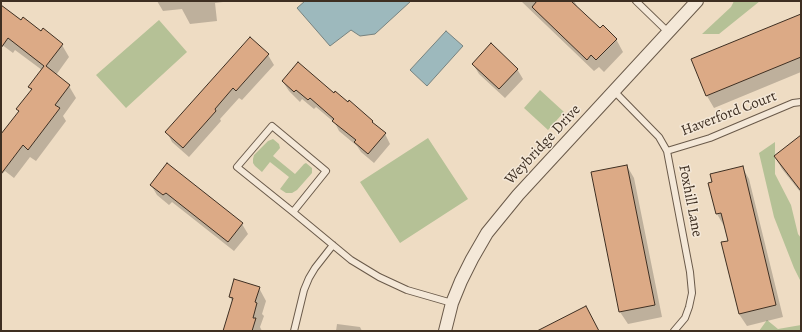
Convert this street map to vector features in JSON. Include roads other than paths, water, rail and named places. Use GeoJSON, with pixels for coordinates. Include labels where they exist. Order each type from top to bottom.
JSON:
{"type":"FeatureCollection","features":[{"type":"Feature","properties":{"kind":"street","name":"Weybridge Drive"},"geometry":{"type":"LineString","coordinates":[[445,331],[452,303],[461,281],[472,258],[487,234],[518,195],[697,1]]}},
{"type":"Feature","properties":{"kind":"lane"},"geometry":{"type":"LineString","coordinates":[[636,1],[668,32]]}},
{"type":"Feature","properties":{"kind":"lane","name":"Foxhill Lane"},"geometry":{"type":"LineString","coordinates":[[614,91],[659,137],[666,151],[690,272],[692,293],[690,307],[685,318],[674,331]]}},
{"type":"Feature","properties":{"kind":"lane","name":"Haverford Court"},"geometry":{"type":"LineString","coordinates":[[666,151],[710,138],[793,103],[801,102]]}},
{"type":"Feature","properties":{"kind":"lane"},"geometry":{"type":"LineString","coordinates":[[293,212],[326,171],[272,126],[237,167],[351,260],[379,278],[407,290],[452,303]]}},
{"type":"Feature","properties":{"kind":"lane"},"geometry":{"type":"LineString","coordinates":[[294,331],[308,278],[333,245]]}},
{"type":"Feature","properties":{"kind":"water"},"geometry":{"type":"Polygon","coordinates":[[[305,1],[411,1],[375,34],[360,36],[351,30],[330,46],[297,8],[305,1]]]}},
{"type":"Feature","properties":{"kind":"water"},"geometry":{"type":"Polygon","coordinates":[[[446,31],[463,46],[427,86],[410,70],[446,31]]]}}]}
